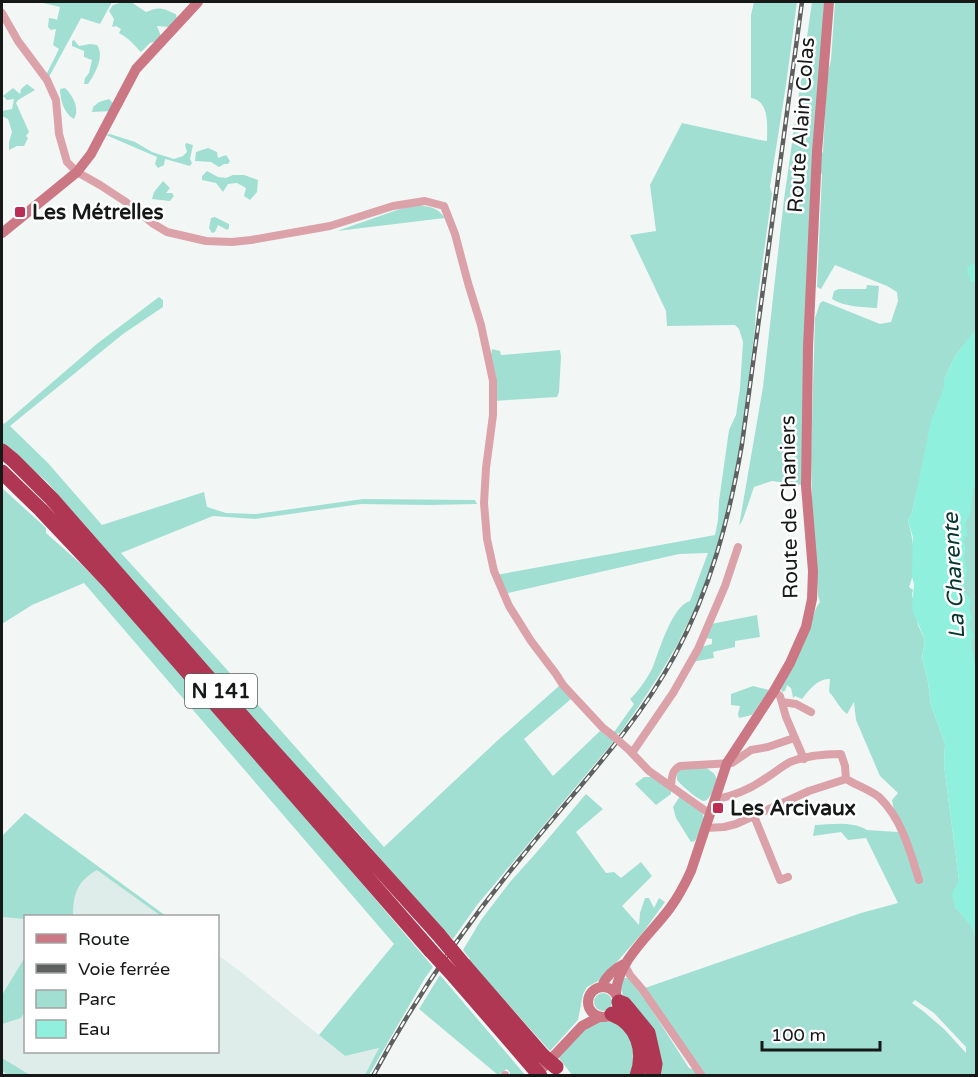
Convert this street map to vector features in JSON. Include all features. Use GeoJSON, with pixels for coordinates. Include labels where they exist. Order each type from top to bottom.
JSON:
{"type":"FeatureCollection","features":[{"type":"Feature","properties":{"kind":"highway","name":"N 141"},"geometry":{"type":"LineString","coordinates":[[2,451],[52,500],[438,934],[459,971],[502,1030],[535,1070]]}},
{"type":"Feature","properties":{"kind":"highway","name":"N 141"},"geometry":{"type":"LineString","coordinates":[[2,472],[109,582],[431,951],[459,971],[535,1070]]}},
{"type":"Feature","properties":{"kind":"highway"},"geometry":{"type":"LineString","coordinates":[[611,1006],[624,1004],[648,1033],[655,1064],[653,1076]]}},
{"type":"Feature","properties":{"kind":"highway"},"geometry":{"type":"LineString","coordinates":[[611,1006],[629,1023],[641,1045],[637,1076]]}},
{"type":"Feature","properties":{"kind":"highway"},"geometry":{"type":"LineString","coordinates":[[535,1070],[559,1072]]}},
{"type":"Feature","properties":{"kind":"street"},"geometry":{"type":"LineString","coordinates":[[2,233],[77,172],[91,154],[136,69],[198,2]]}},
{"type":"Feature","properties":{"kind":"street","name":"Route Alain Colas"},"geometry":{"type":"LineString","coordinates":[[812,252],[829,2]]}},
{"type":"Feature","properties":{"kind":"street"},"geometry":{"type":"LineString","coordinates":[[2,13],[18,41],[47,80],[56,100],[59,134],[67,162],[77,172],[126,202],[152,223],[168,232],[206,241],[232,242],[330,226],[393,206],[425,201],[444,206],[455,234],[481,325],[493,381],[484,503],[487,539],[494,571],[509,606],[562,685],[603,728],[649,771],[710,814]]}},
{"type":"Feature","properties":{"kind":"street","name":"Route de Chaniers"},"geometry":{"type":"LineString","coordinates":[[602,986],[615,969],[624,964],[671,907],[681,891],[691,871],[727,763],[774,691],[806,627],[812,599],[813,571],[806,486],[812,252]]}},
{"type":"Feature","properties":{"kind":"street"},"geometry":{"type":"LineString","coordinates":[[630,751],[673,693],[698,649],[725,586],[738,547]]}},
{"type":"Feature","properties":{"kind":"street"},"geometry":{"type":"LineString","coordinates":[[774,691],[780,696],[794,738],[804,759]]}},
{"type":"Feature","properties":{"kind":"street"},"geometry":{"type":"LineString","coordinates":[[782,702],[796,704],[811,712]]}},
{"type":"Feature","properties":{"kind":"street"},"geometry":{"type":"LineString","coordinates":[[671,785],[672,774],[675,768],[680,766],[732,763],[751,750],[794,738]]}},
{"type":"Feature","properties":{"kind":"street"},"geometry":{"type":"LineString","coordinates":[[714,800],[752,786],[792,761],[827,754],[841,754],[846,779]]}},
{"type":"Feature","properties":{"kind":"street"},"geometry":{"type":"LineString","coordinates":[[706,828],[736,824],[809,790],[846,779],[878,796],[896,818],[908,844],[919,880]]}},
{"type":"Feature","properties":{"kind":"street"},"geometry":{"type":"LineString","coordinates":[[754,816],[780,880],[788,877]]}},
{"type":"Feature","properties":{"kind":"street"},"geometry":{"type":"LineString","coordinates":[[535,1070],[582,1026],[611,1006],[616,983],[624,964]]}},
{"type":"Feature","properties":{"kind":"street"},"geometry":{"type":"LineString","coordinates":[[624,964],[702,1076]]}},
{"type":"Feature","properties":{"kind":"street"},"geometry":{"type":"LineString","coordinates":[[582,1026],[589,1007],[588,998],[595,989],[602,986],[612,989],[611,1006]]}},
{"type":"Feature","properties":{"kind":"street"},"geometry":{"type":"LineString","coordinates":[[589,1007],[594,1014],[611,1006]]}},
{"type":"Feature","properties":{"kind":"shaded area"},"geometry":{"type":"Polygon","coordinates":[[[25,813],[164,915],[24,915],[24,1053],[219,1053],[219,956],[345,1056],[380,1048],[367,1075],[2,1076],[2,842],[25,813]]]}},
{"type":"Feature","properties":{"kind":"green space"},"geometry":{"type":"Polygon","coordinates":[[[39,2],[112,2],[100,24],[81,18],[49,77],[46,75],[59,49],[53,45],[56,29],[51,30],[48,27],[49,18],[57,20],[60,7],[39,2]]]}},
{"type":"Feature","properties":{"kind":"green space"},"geometry":{"type":"Polygon","coordinates":[[[131,2],[146,12],[158,8],[164,9],[176,14],[177,19],[169,27],[157,26],[161,36],[158,41],[150,43],[141,52],[119,33],[121,29],[116,26],[112,27],[114,19],[109,11],[113,5],[131,2]]]}},
{"type":"Feature","properties":{"kind":"green space"},"geometry":{"type":"Polygon","coordinates":[[[754,2],[797,2],[770,187],[772,194],[743,426],[733,486],[711,569],[697,604],[660,674],[620,733],[612,735],[634,704],[630,699],[650,673],[673,618],[684,604],[690,601],[708,553],[679,554],[504,594],[496,575],[715,535],[729,430],[736,415],[740,388],[743,342],[739,329],[735,325],[667,326],[666,311],[630,235],[656,231],[650,185],[682,123],[767,141],[764,109],[762,104],[751,98],[751,15],[754,2]]]}},
{"type":"Feature","properties":{"kind":"green space"},"geometry":{"type":"Polygon","coordinates":[[[812,2],[824,2],[802,485],[772,481],[754,487],[739,526],[763,387],[784,199],[812,2]]]}},
{"type":"Feature","properties":{"kind":"green space"},"geometry":{"type":"Polygon","coordinates":[[[835,2],[976,2],[976,333],[955,356],[944,380],[945,387],[935,412],[912,513],[908,521],[914,554],[912,580],[909,587],[913,590],[918,625],[925,640],[922,658],[931,705],[945,744],[944,765],[959,880],[955,907],[972,926],[976,941],[976,1075],[659,1075],[623,997],[621,986],[624,978],[629,978],[646,1001],[689,1068],[698,1070],[642,989],[861,913],[898,903],[866,838],[848,840],[841,832],[813,836],[815,825],[835,824],[855,825],[867,830],[898,832],[892,800],[898,793],[880,776],[856,720],[854,702],[847,714],[829,692],[830,679],[811,688],[802,699],[795,696],[793,698],[791,688],[787,685],[785,691],[782,692],[781,689],[804,643],[820,602],[812,506],[811,457],[815,318],[820,303],[823,301],[880,324],[891,322],[898,301],[897,292],[887,286],[835,265],[821,289],[817,287],[822,174],[818,171],[819,156],[823,152],[827,76],[831,60],[835,2]],[[915,1000],[912,1003],[944,1029],[966,1053],[966,1047],[934,1013],[915,1000]]]}},
{"type":"Feature","properties":{"kind":"green space"},"geometry":{"type":"Polygon","coordinates":[[[74,40],[79,46],[97,45],[99,49],[100,60],[88,84],[84,84],[92,60],[84,57],[84,51],[72,46],[74,40]]]}},
{"type":"Feature","properties":{"kind":"green space"},"geometry":{"type":"Polygon","coordinates":[[[27,84],[35,90],[16,103],[29,132],[26,136],[28,138],[24,146],[17,146],[9,150],[12,132],[8,119],[2,116],[2,111],[12,109],[14,99],[7,100],[3,96],[13,88],[20,94],[21,89],[27,84]]]}},
{"type":"Feature","properties":{"kind":"green space"},"geometry":{"type":"Polygon","coordinates":[[[65,88],[75,102],[74,119],[65,110],[62,102],[60,89],[65,88]]]}},
{"type":"Feature","properties":{"kind":"green space"},"geometry":{"type":"Polygon","coordinates":[[[109,99],[113,103],[112,111],[92,112],[93,107],[99,102],[109,99]]]}},
{"type":"Feature","properties":{"kind":"green space"},"geometry":{"type":"Polygon","coordinates":[[[110,134],[174,159],[187,152],[186,143],[193,145],[190,159],[192,163],[190,166],[165,159],[164,165],[158,168],[155,164],[157,157],[106,135],[110,134]]]}},
{"type":"Feature","properties":{"kind":"green space"},"geometry":{"type":"Polygon","coordinates":[[[208,148],[217,152],[218,158],[226,155],[230,161],[228,164],[219,167],[211,162],[195,161],[196,152],[208,148]]]}},
{"type":"Feature","properties":{"kind":"green space"},"geometry":{"type":"Polygon","coordinates":[[[207,171],[218,177],[244,175],[258,180],[257,192],[250,200],[244,196],[246,188],[237,183],[228,184],[223,192],[216,183],[202,180],[202,176],[207,171]]]}},
{"type":"Feature","properties":{"kind":"green space"},"geometry":{"type":"Polygon","coordinates":[[[163,181],[170,188],[166,193],[172,193],[174,196],[170,201],[152,199],[154,192],[163,181]]]}},
{"type":"Feature","properties":{"kind":"green space"},"geometry":{"type":"Polygon","coordinates":[[[416,205],[436,209],[445,218],[337,231],[397,210],[416,205]]]}},
{"type":"Feature","properties":{"kind":"green space"},"geometry":{"type":"Polygon","coordinates":[[[215,217],[229,224],[229,228],[227,230],[218,225],[212,233],[209,228],[211,218],[215,217]]]}},
{"type":"Feature","properties":{"kind":"green space"},"geometry":{"type":"Polygon","coordinates":[[[867,285],[879,286],[877,308],[848,305],[832,299],[834,291],[839,289],[866,289],[867,285]]]}},
{"type":"Feature","properties":{"kind":"green space"},"geometry":{"type":"Polygon","coordinates":[[[159,297],[163,300],[163,307],[123,334],[10,426],[48,463],[102,525],[204,492],[207,507],[226,513],[256,514],[363,499],[475,500],[477,504],[361,504],[255,519],[213,516],[121,553],[384,847],[559,686],[571,699],[524,739],[553,776],[600,731],[614,741],[477,905],[453,939],[286,756],[47,482],[2,443],[2,422],[4,424],[98,343],[159,297]]]}},
{"type":"Feature","properties":{"kind":"green space"},"geometry":{"type":"Polygon","coordinates":[[[492,349],[500,351],[501,355],[560,350],[557,397],[493,401],[492,349]]]}},
{"type":"Feature","properties":{"kind":"green space"},"geometry":{"type":"Polygon","coordinates":[[[976,443],[976,708],[957,548],[976,443]]]}},
{"type":"Feature","properties":{"kind":"green space"},"geometry":{"type":"Polygon","coordinates":[[[2,488],[46,528],[46,533],[111,595],[433,967],[369,1075],[365,1075],[379,1048],[345,1056],[319,1035],[394,944],[84,583],[32,605],[2,624],[2,488]]]}},
{"type":"Feature","properties":{"kind":"green space"},"geometry":{"type":"Polygon","coordinates":[[[757,615],[760,637],[735,641],[735,647],[713,652],[714,658],[692,662],[701,647],[712,644],[712,639],[705,638],[711,624],[757,615]]]}},
{"type":"Feature","properties":{"kind":"green space"},"geometry":{"type":"Polygon","coordinates":[[[753,686],[769,690],[752,715],[739,718],[740,706],[731,705],[731,694],[753,686]]]}},
{"type":"Feature","properties":{"kind":"green space"},"geometry":{"type":"Polygon","coordinates":[[[705,767],[714,774],[716,780],[711,795],[704,801],[682,785],[677,780],[677,775],[679,769],[705,767]]]}},
{"type":"Feature","properties":{"kind":"green space"},"geometry":{"type":"Polygon","coordinates":[[[644,777],[653,777],[671,790],[671,794],[656,805],[635,784],[644,777]]]}},
{"type":"Feature","properties":{"kind":"green space"},"geometry":{"type":"Polygon","coordinates":[[[586,794],[603,809],[576,832],[606,873],[614,872],[621,878],[641,862],[652,876],[622,906],[639,925],[645,898],[649,898],[654,908],[659,898],[665,902],[644,931],[602,979],[587,987],[583,994],[578,1020],[550,1051],[469,961],[470,959],[463,950],[481,920],[510,882],[586,794]]]}},
{"type":"Feature","properties":{"kind":"green space"},"geometry":{"type":"Polygon","coordinates":[[[680,796],[695,806],[703,815],[703,824],[695,841],[691,842],[676,818],[673,807],[680,796]]]}},
{"type":"Feature","properties":{"kind":"green space"},"geometry":{"type":"Polygon","coordinates":[[[25,813],[165,915],[160,915],[97,870],[85,879],[78,889],[75,895],[73,915],[24,915],[24,919],[2,917],[2,836],[25,813]]]}},
{"type":"Feature","properties":{"kind":"green space"},"geometry":{"type":"Polygon","coordinates":[[[24,959],[24,1013],[21,1018],[2,1024],[2,995],[24,959]]]}},
{"type":"Feature","properties":{"kind":"green space"},"geometry":{"type":"Polygon","coordinates":[[[440,975],[525,1075],[510,1075],[507,1069],[498,1075],[419,1009],[440,975]]]}},
{"type":"Feature","properties":{"kind":"green space"},"geometry":{"type":"Polygon","coordinates":[[[599,993],[607,993],[612,998],[610,1009],[599,1011],[594,1006],[594,998],[599,993]]]}},
{"type":"Feature","properties":{"kind":"green space"},"geometry":{"type":"Polygon","coordinates":[[[618,1019],[634,1038],[633,1075],[572,1075],[558,1057],[587,1026],[597,1021],[618,1019]]]}},
{"type":"Feature","properties":{"kind":"green space"},"geometry":{"type":"Polygon","coordinates":[[[2,1058],[30,1075],[9,1075],[2,1071],[2,1058]]]}},
{"type":"Feature","properties":{"kind":"water"},"geometry":{"type":"Polygon","coordinates":[[[976,262],[976,283],[970,281],[967,269],[976,262]]]}},
{"type":"Feature","properties":{"kind":"water","name":"La Charente"},"geometry":{"type":"Polygon","coordinates":[[[976,329],[976,485],[973,489],[970,515],[965,523],[968,534],[964,540],[966,550],[964,558],[967,569],[964,590],[971,601],[969,610],[972,616],[969,626],[974,635],[971,644],[976,665],[976,941],[971,926],[955,907],[952,894],[959,880],[944,765],[945,744],[931,705],[922,658],[925,640],[912,609],[913,537],[908,521],[912,513],[932,416],[944,387],[944,380],[955,356],[976,329]]]}},
{"type":"Feature","properties":{"kind":"railway"},"geometry":{"type":"LineString","coordinates":[[373,1076],[407,1017],[463,933],[642,708],[688,630],[709,579],[725,526],[742,444],[802,2]]}},
{"type":"Feature","properties":{"kind":"place","name":"Les Métrelles"},"geometry":{"type":"Point","coordinates":[20,212]}},
{"type":"Feature","properties":{"kind":"place","name":"Les Arcivaux"},"geometry":{"type":"Point","coordinates":[718,808]}}]}
